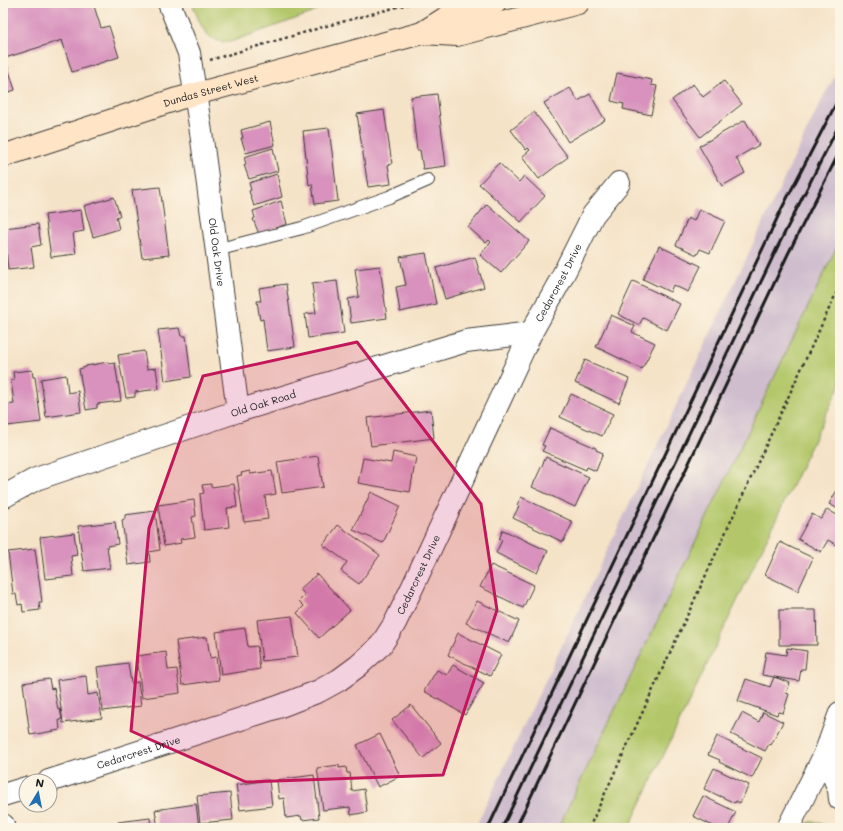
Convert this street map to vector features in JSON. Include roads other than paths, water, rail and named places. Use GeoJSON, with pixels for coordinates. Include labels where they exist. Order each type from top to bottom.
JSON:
{"type":"FeatureCollection","features":[{"type":"Feature","properties":{"kind":"main road","name":"Dundas Street West"},"geometry":{"type":"LineString","coordinates":[[422,34],[452,14],[495,3]]}},
{"type":"Feature","properties":{"kind":"main road","name":"Dundas Street West"},"geometry":{"type":"LineString","coordinates":[[3,156],[195,94],[422,34],[457,35],[578,3]]}},
{"type":"Feature","properties":{"kind":"street","name":"Old Oak Drive"},"geometry":{"type":"LineString","coordinates":[[169,3],[189,53],[238,410]]}},
{"type":"Feature","properties":{"kind":"street","name":"Cedarcrest Drive"},"geometry":{"type":"LineString","coordinates":[[58,778],[278,707],[319,691],[339,680],[358,666],[381,645],[396,623],[531,333],[560,281],[593,215],[619,183]]}},
{"type":"Feature","properties":{"kind":"street","name":"Old Oak Road"},"geometry":{"type":"LineString","coordinates":[[3,497],[36,480],[238,410],[466,341],[531,333]]}},
{"type":"Feature","properties":{"kind":"street"},"geometry":{"type":"LineString","coordinates":[[840,713],[833,753],[840,799]]}},
{"type":"Feature","properties":{"kind":"street"},"geometry":{"type":"LineString","coordinates":[[788,828],[833,753]]}},
{"type":"Feature","properties":{"kind":"street"},"geometry":{"type":"LineString","coordinates":[[3,795],[18,790]]}},
{"type":"Feature","properties":{"kind":"lane"},"geometry":{"type":"LineString","coordinates":[[216,250],[302,228],[389,197],[428,180]]}},
{"type":"Feature","properties":{"kind":"railway"},"geometry":{"type":"LineString","coordinates":[[488,828],[782,208],[840,96]]}},
{"type":"Feature","properties":{"kind":"railway"},"geometry":{"type":"LineString","coordinates":[[502,828],[777,248],[840,123]]}},
{"type":"Feature","properties":{"kind":"railway"},"geometry":{"type":"LineString","coordinates":[[516,828],[788,254],[840,151]]}}]}
